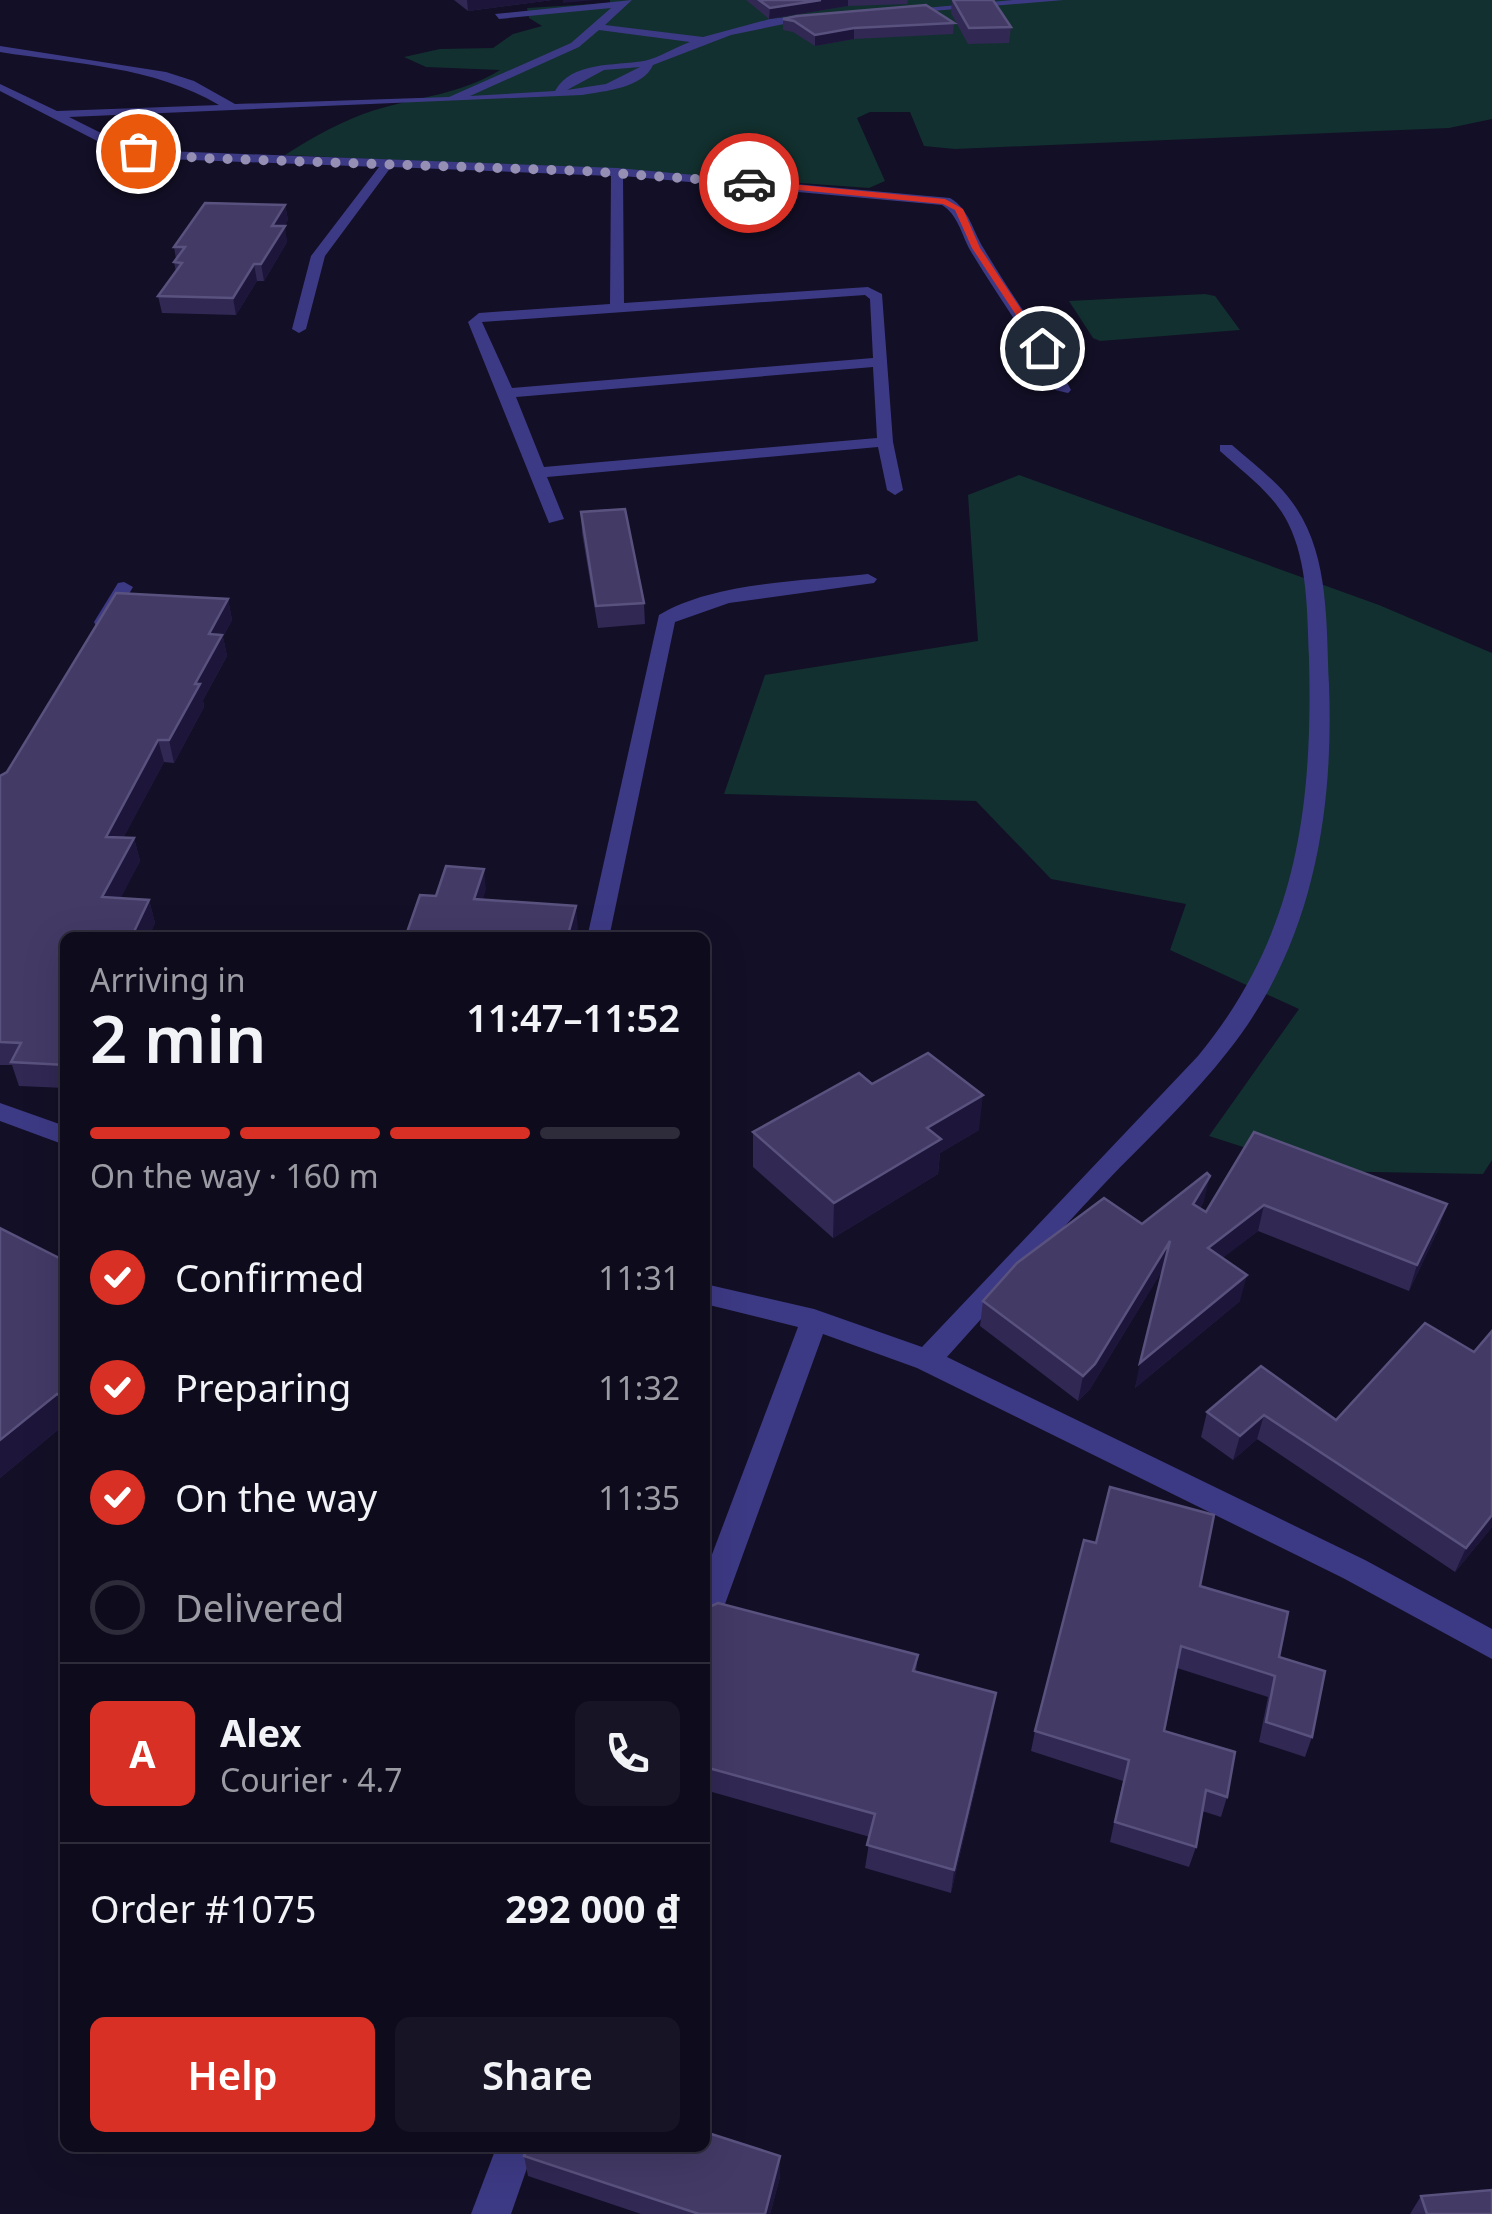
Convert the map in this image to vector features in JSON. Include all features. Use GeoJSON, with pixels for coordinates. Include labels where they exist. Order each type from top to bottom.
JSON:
{"type":"FeatureCollection","features":[{"type":"Feature","properties":{"kind":"street"},"geometry":{"type":"LineString","coordinates":[[880,12],[1059,0]]}},
{"type":"Feature","properties":{"kind":"street"},"geometry":{"type":"LineString","coordinates":[[498,16],[621,5],[684,36]]}},
{"type":"Feature","properties":{"kind":"street"},"geometry":{"type":"LineString","coordinates":[[452,100],[541,64],[599,27],[621,5]]}},
{"type":"Feature","properties":{"kind":"street"},"geometry":{"type":"LineString","coordinates":[[556,94],[582,74],[628,63],[648,64],[701,40],[776,22],[822,16]]}},
{"type":"Feature","properties":{"kind":"street"},"geometry":{"type":"LineString","coordinates":[[599,27],[701,40]]}},
{"type":"Feature","properties":{"kind":"street"},"geometry":{"type":"LineString","coordinates":[[0,49],[162,74],[190,84],[233,108]]}},
{"type":"Feature","properties":{"kind":"street"},"geometry":{"type":"LineString","coordinates":[[541,64],[555,67]]}},
{"type":"Feature","properties":{"kind":"street"},"geometry":{"type":"LineString","coordinates":[[56,114],[556,94],[627,83],[646,70],[648,64]]}},
{"type":"Feature","properties":{"kind":"street"},"geometry":{"type":"LineString","coordinates":[[568,70],[582,74]]}},
{"type":"Feature","properties":{"kind":"street"},"geometry":{"type":"LineString","coordinates":[[0,87],[109,142],[152,153],[617,172],[945,201],[958,209],[976,248],[1042,348],[1063,390]]}},
{"type":"Feature","properties":{"kind":"street"},"geometry":{"type":"LineString","coordinates":[[299,330],[318,256],[388,163]]}},
{"type":"Feature","properties":{"kind":"street"},"geometry":{"type":"LineString","coordinates":[[617,172],[617,308]]}},
{"type":"Feature","properties":{"kind":"street"},"geometry":{"type":"LineString","coordinates":[[555,519],[507,394],[477,331],[475,322],[479,316],[868,291],[877,298],[878,362],[895,490]]}},
{"type":"Feature","properties":{"kind":"street"},"geometry":{"type":"LineString","coordinates":[[507,394],[878,362]]}},
{"type":"Feature","properties":{"kind":"street"},"geometry":{"type":"LineString","coordinates":[[536,473],[886,442]]}},
{"type":"Feature","properties":{"kind":"street"},"geometry":{"type":"LineString","coordinates":[[927,1360],[1174,1096],[1239,1020],[1284,935],[1310,850],[1320,790],[1322,736],[1316,616],[1306,550],[1286,506],[1226,448]]}},
{"type":"Feature","properties":{"kind":"street"},"geometry":{"type":"LineString","coordinates":[[599,932],[666,619],[681,608],[715,601],[868,579]]}},
{"type":"Feature","properties":{"kind":"street"},"geometry":{"type":"LineString","coordinates":[[95,637],[124,587]]}},
{"type":"Feature","properties":{"kind":"street"},"geometry":{"type":"LineString","coordinates":[[0,1112],[60,1134]]}},
{"type":"Feature","properties":{"kind":"street"},"geometry":{"type":"LineString","coordinates":[[710,1295],[814,1320],[927,1360],[1354,1569],[1492,1644]]}},
{"type":"Feature","properties":{"kind":"street"},"geometry":{"type":"LineString","coordinates":[[710,1601],[814,1320]]}},
{"type":"Feature","properties":{"kind":"street"},"geometry":{"type":"LineString","coordinates":[[491,2214],[513,2152]]}},
{"type":"Feature","properties":{"kind":"green space"},"geometry":{"type":"Polygon","coordinates":[[[610,0],[1492,0],[1492,119],[1449,128],[955,149],[924,146],[910,112],[870,112],[857,118],[885,181],[869,188],[618,170],[285,155],[363,114],[455,90],[500,70],[426,67],[404,57],[440,49],[493,48],[513,34],[542,26],[529,18],[527,8],[610,0]]]}},
{"type":"Feature","properties":{"kind":"green space"},"geometry":{"type":"Polygon","coordinates":[[[1215,296],[1240,330],[1100,341],[1093,338],[1069,301],[1215,296]]]}},
{"type":"Feature","properties":{"kind":"green space"},"geometry":{"type":"Polygon","coordinates":[[[1019,475],[1379,605],[1492,653],[1492,1160],[1483,1174],[1318,1171],[1209,1136],[1299,1009],[1170,950],[1186,904],[1051,879],[976,801],[724,794],[765,675],[978,641],[968,495],[1019,475]]]}},
{"type":"Feature","properties":{"kind":"building"},"geometry":{"type":"Polygon","coordinates":[[[759,0],[821,0],[770,8],[759,0]]]}},
{"type":"Feature","properties":{"kind":"building"},"geometry":{"type":"Polygon","coordinates":[[[953,0],[993,0],[1011,27],[969,28],[953,0]]]}},
{"type":"Feature","properties":{"kind":"building"},"geometry":{"type":"Polygon","coordinates":[[[926,5],[954,23],[854,28],[815,35],[794,21],[783,19],[797,16],[926,5]]]}},
{"type":"Feature","properties":{"kind":"building"},"geometry":{"type":"Polygon","coordinates":[[[205,203],[285,205],[272,226],[285,226],[233,298],[158,296],[182,263],[174,262],[185,247],[174,247],[205,203]]]}},
{"type":"Feature","properties":{"kind":"building"},"geometry":{"type":"Polygon","coordinates":[[[625,509],[644,603],[596,606],[581,512],[625,509]]]}},
{"type":"Feature","properties":{"kind":"building"},"geometry":{"type":"Polygon","coordinates":[[[116,593],[228,599],[209,634],[222,635],[195,684],[200,684],[169,740],[158,740],[106,837],[134,838],[102,897],[149,900],[134,932],[60,932],[60,1065],[11,1062],[21,1043],[0,1042],[0,776],[7,772],[116,593]]]}},
{"type":"Feature","properties":{"kind":"building"},"geometry":{"type":"Polygon","coordinates":[[[446,866],[484,869],[474,899],[576,906],[569,932],[407,932],[420,895],[436,896],[446,866]]]}},
{"type":"Feature","properties":{"kind":"building"},"geometry":{"type":"Polygon","coordinates":[[[928,1053],[983,1095],[927,1128],[941,1139],[834,1203],[753,1132],[859,1073],[872,1084],[928,1053]]]}},
{"type":"Feature","properties":{"kind":"building"},"geometry":{"type":"Polygon","coordinates":[[[1254,1132],[1447,1204],[1417,1265],[1264,1205],[1208,1248],[1247,1275],[1140,1363],[1170,1241],[1095,1364],[1083,1376],[983,1301],[1017,1263],[1104,1198],[1142,1224],[1207,1173],[1210,1176],[1193,1204],[1206,1212],[1254,1132]]]}},
{"type":"Feature","properties":{"kind":"building"},"geometry":{"type":"Polygon","coordinates":[[[0,1228],[60,1258],[60,1396],[0,1440],[0,1228]]]}},
{"type":"Feature","properties":{"kind":"building"},"geometry":{"type":"Polygon","coordinates":[[[1425,1323],[1474,1352],[1492,1331],[1492,1515],[1466,1548],[1264,1415],[1240,1436],[1207,1412],[1261,1366],[1336,1420],[1425,1323]]]}},
{"type":"Feature","properties":{"kind":"building"},"geometry":{"type":"Polygon","coordinates":[[[1110,1487],[1214,1515],[1200,1586],[1288,1612],[1279,1657],[1325,1671],[1312,1737],[1266,1722],[1275,1676],[1181,1646],[1164,1731],[1235,1752],[1227,1797],[1206,1790],[1196,1847],[1115,1822],[1129,1760],[1035,1731],[1084,1540],[1096,1543],[1110,1487]]]}},
{"type":"Feature","properties":{"kind":"building"},"geometry":{"type":"Polygon","coordinates":[[[718,1603],[918,1655],[913,1671],[996,1693],[954,1870],[867,1845],[875,1814],[710,1768],[710,1607],[718,1603]]]}},
{"type":"Feature","properties":{"kind":"building"},"geometry":{"type":"Polygon","coordinates":[[[710,2134],[780,2156],[765,2214],[699,2214],[524,2156],[526,2152],[710,2152],[710,2134]]]}},
{"type":"Feature","properties":{"kind":"building"},"geometry":{"type":"Polygon","coordinates":[[[1492,2190],[1492,2214],[1427,2214],[1421,2196],[1492,2190]]]}},
{"type":"Feature","properties":{"kind":"way so far"},"geometry":{"type":"LineString","coordinates":[[138,151],[198,158],[617,172],[749,183]]}},
{"type":"Feature","properties":{"kind":"route"},"geometry":{"type":"LineString","coordinates":[[749,183],[945,201],[958,209],[976,248],[1042,348]]}}]}
